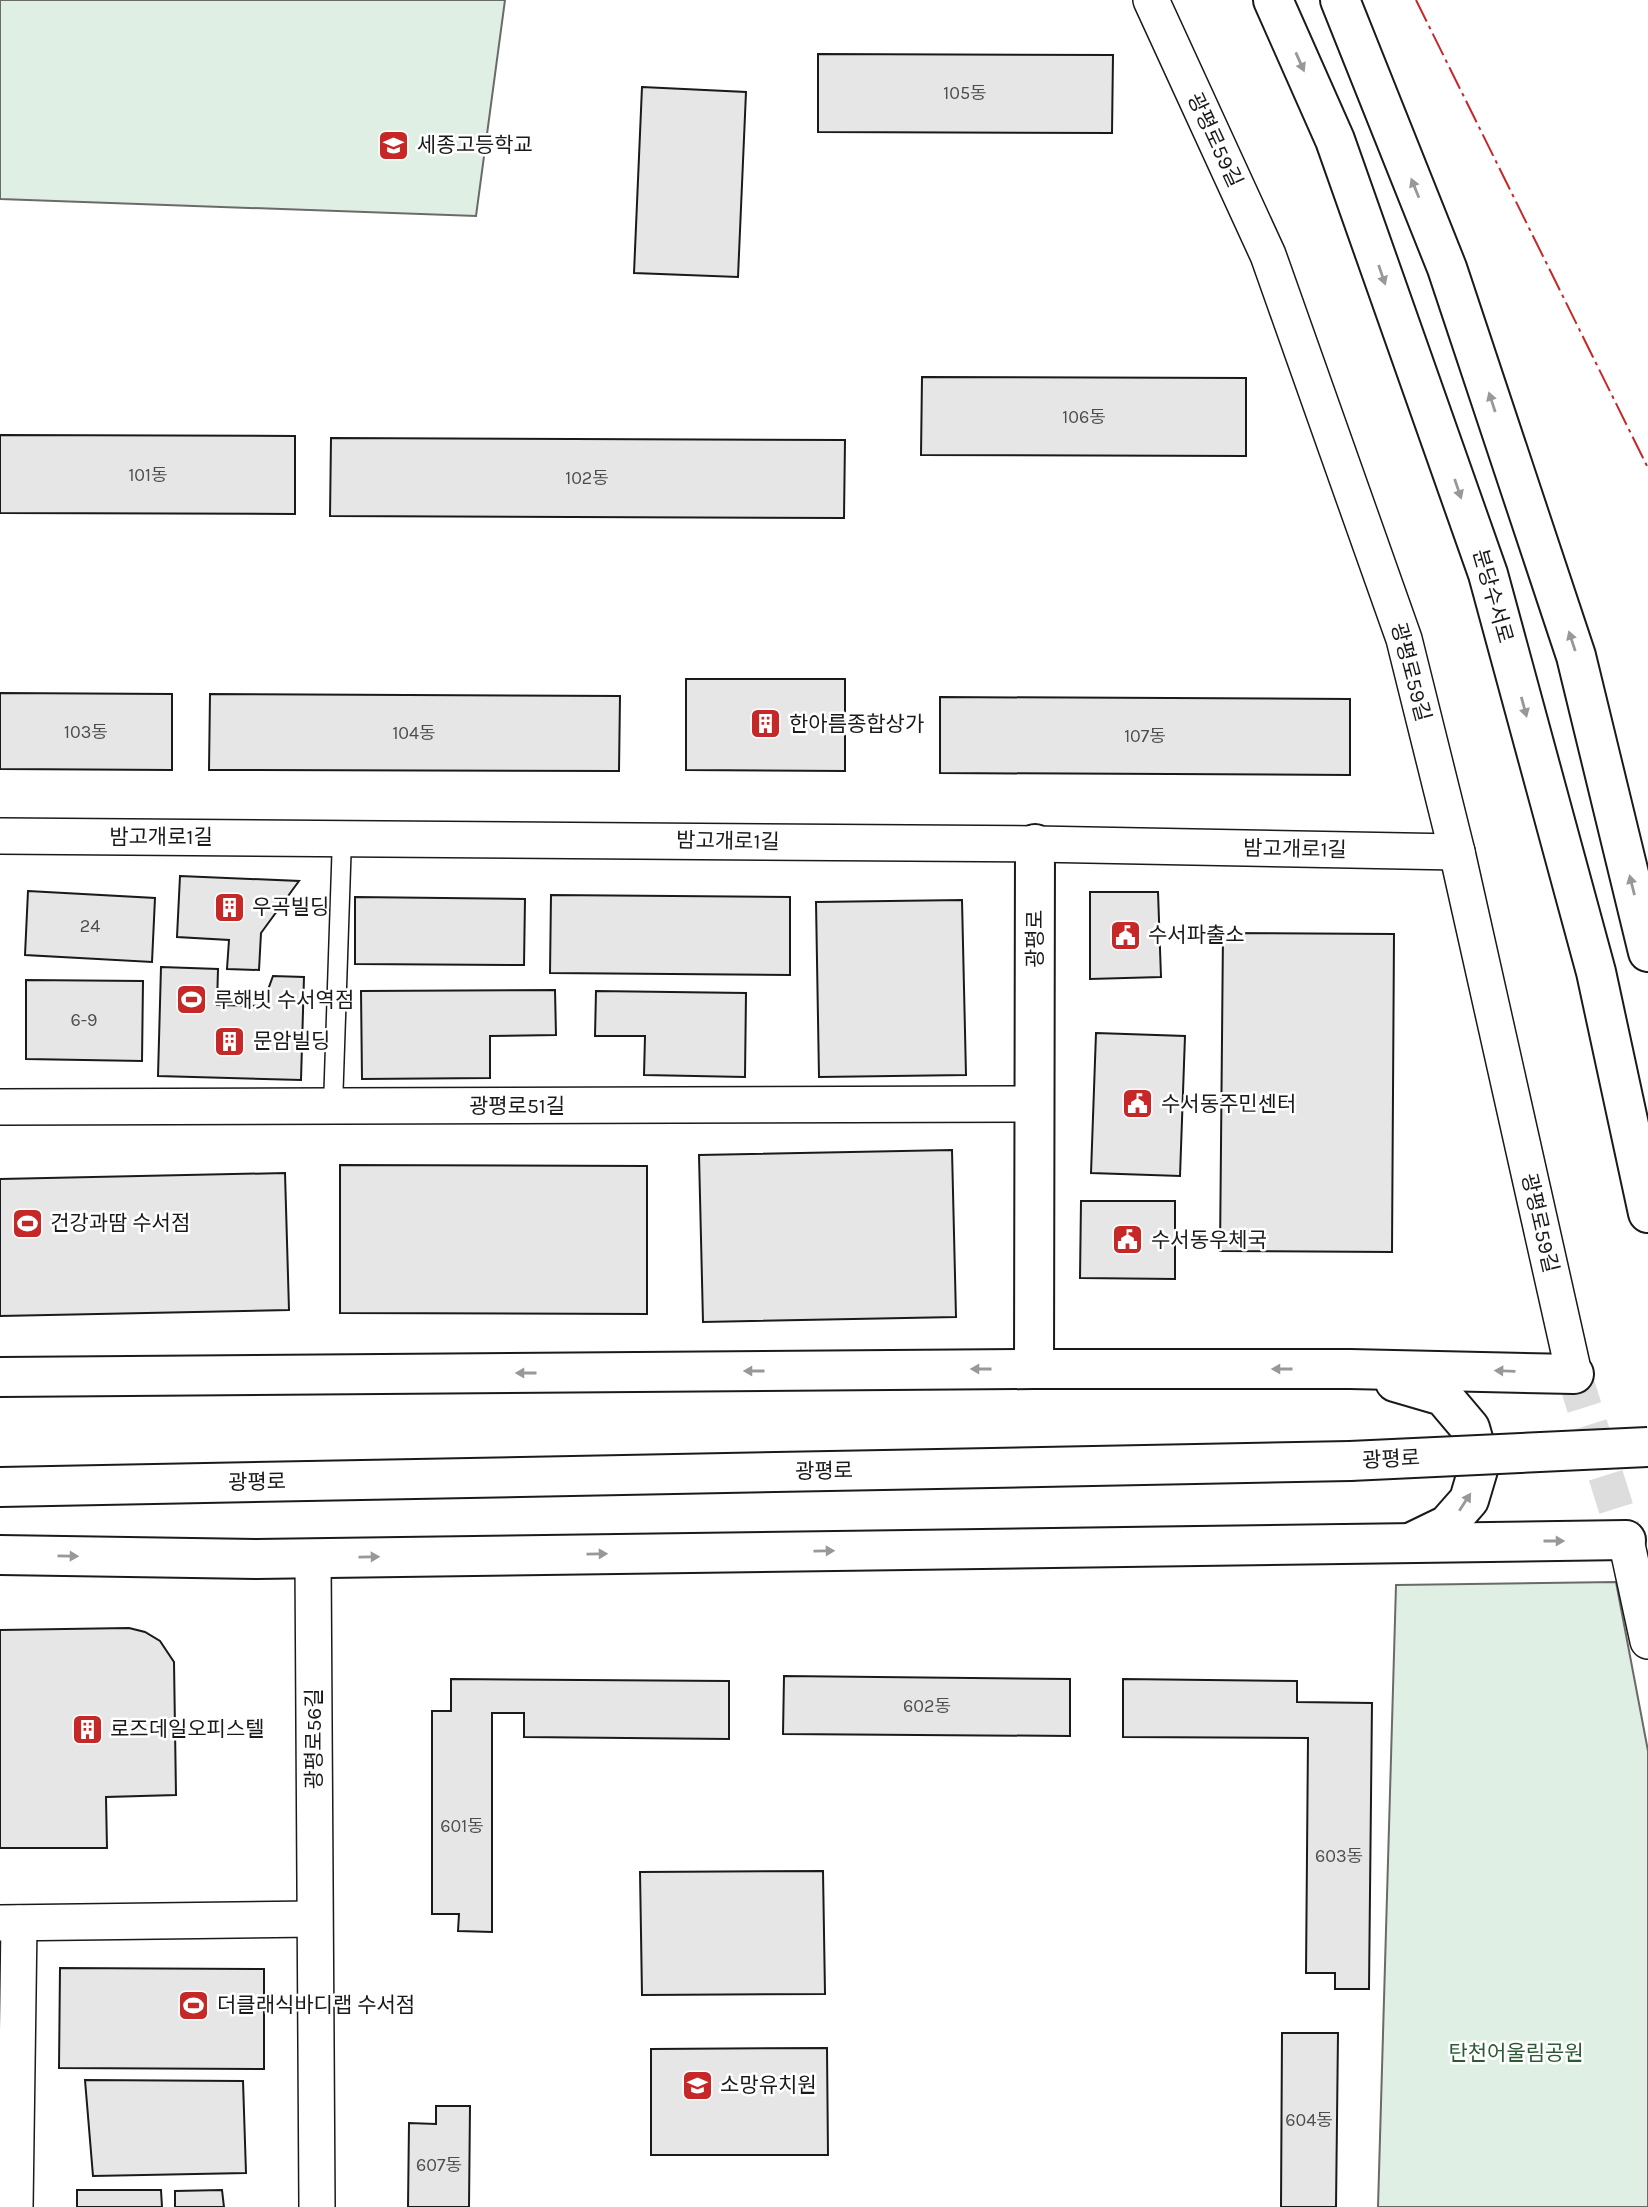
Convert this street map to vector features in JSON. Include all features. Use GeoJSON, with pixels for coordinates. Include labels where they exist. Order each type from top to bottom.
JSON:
{"type":"FeatureCollection","features":[{"type":"Feature","properties":{"kind":"main road","name":"분당수서로"},"geometry":{"type":"LineString","coordinates":[[1273,0],[1335,140],[1488,574],[1595,972],[1648,1213]]}},
{"type":"Feature","properties":{"kind":"main road"},"geometry":{"type":"LineString","coordinates":[[1340,0],[1447,268],[1577,656],[1648,952]]}},
{"type":"Feature","properties":{"kind":"main road","name":"광평로"},"geometry":{"type":"LineString","coordinates":[[1034,1369],[1035,844]]}},
{"type":"Feature","properties":{"kind":"main road"},"geometry":{"type":"LineString","coordinates":[[0,1377],[1034,1369],[1350,1369],[1574,1374]]}},
{"type":"Feature","properties":{"kind":"main road"},"geometry":{"type":"LineString","coordinates":[[1350,1369],[1443,1396],[1470,1427],[1480,1464],[1469,1500],[1447,1525],[1412,1542]]}},
{"type":"Feature","properties":{"kind":"main road","name":"광평로"},"geometry":{"type":"LineString","coordinates":[[0,1487],[1350,1461],[1648,1447]]}},
{"type":"Feature","properties":{"kind":"main road"},"geometry":{"type":"LineString","coordinates":[[0,1555],[313,1558],[1626,1540]]}},
{"type":"Feature","properties":{"kind":"street","name":"광평로59길"},"geometry":{"type":"LineString","coordinates":[[1151,0],[1268,255],[1404,639],[1457,852],[1574,1374]]}},
{"type":"Feature","properties":{"kind":"street","name":"밤고개로1길"},"geometry":{"type":"LineString","coordinates":[[0,836],[1035,844],[1457,852]]}},
{"type":"Feature","properties":{"kind":"street","name":"광평로51길"},"geometry":{"type":"LineString","coordinates":[[0,1107],[1034,1104]]}},
{"type":"Feature","properties":{"kind":"street"},"geometry":{"type":"LineString","coordinates":[[1626,1540],[1648,1641]]}},
{"type":"Feature","properties":{"kind":"street","name":"광평로56길"},"geometry":{"type":"LineString","coordinates":[[313,1558],[317,2207]]}},
{"type":"Feature","properties":{"kind":"street"},"geometry":{"type":"LineString","coordinates":[[15,2207],[10,1923],[314,1919]]}},
{"type":"Feature","properties":{"kind":"lane"},"geometry":{"type":"LineString","coordinates":[[333,1106],[342,838]]}},
{"type":"Feature","properties":{"kind":"green space"},"geometry":{"type":"Polygon","coordinates":[[[0,0],[505,0],[476,216],[0,199],[0,0]]]}},
{"type":"Feature","properties":{"kind":"green space","name":"탄천어울림공원"},"geometry":{"type":"Polygon","coordinates":[[[1616,1582],[1648,1751],[1648,2207],[1378,2207],[1396,1585],[1616,1582]]]}},
{"type":"Feature","properties":{"kind":"building"},"geometry":{"type":"Polygon","coordinates":[[[818,54],[1113,55],[1112,133],[818,132],[818,54]]]}},
{"type":"Feature","properties":{"kind":"building"},"geometry":{"type":"Polygon","coordinates":[[[642,87],[746,92],[738,277],[634,273],[642,87]]]}},
{"type":"Feature","properties":{"kind":"building"},"geometry":{"type":"Polygon","coordinates":[[[922,377],[1246,378],[1246,456],[921,455],[922,377]]]}},
{"type":"Feature","properties":{"kind":"building"},"geometry":{"type":"Polygon","coordinates":[[[0,435],[295,436],[295,514],[0,513],[0,435]]]}},
{"type":"Feature","properties":{"kind":"building"},"geometry":{"type":"Polygon","coordinates":[[[331,438],[845,440],[844,518],[330,516],[331,438]]]}},
{"type":"Feature","properties":{"kind":"building","name":"한아름종합상가"},"geometry":{"type":"Polygon","coordinates":[[[686,679],[845,679],[845,771],[686,770],[686,679]]]}},
{"type":"Feature","properties":{"kind":"building"},"geometry":{"type":"Polygon","coordinates":[[[0,693],[172,694],[172,770],[0,769],[0,693]]]}},
{"type":"Feature","properties":{"kind":"building"},"geometry":{"type":"Polygon","coordinates":[[[210,694],[620,696],[619,771],[209,770],[210,694]]]}},
{"type":"Feature","properties":{"kind":"building"},"geometry":{"type":"Polygon","coordinates":[[[940,697],[1350,699],[1350,775],[940,773],[940,697]]]}},
{"type":"Feature","properties":{"kind":"building","name":"우곡빌딩"},"geometry":{"type":"Polygon","coordinates":[[[180,876],[299,881],[261,933],[259,970],[227,969],[229,940],[177,937],[180,876]]]}},
{"type":"Feature","properties":{"kind":"building"},"geometry":{"type":"Polygon","coordinates":[[[28,891],[155,898],[152,962],[25,955],[28,891]]]}},
{"type":"Feature","properties":{"kind":"building","name":"수서파출소"},"geometry":{"type":"Polygon","coordinates":[[[1090,892],[1158,892],[1161,977],[1090,979],[1090,892]]]}},
{"type":"Feature","properties":{"kind":"building"},"geometry":{"type":"Polygon","coordinates":[[[551,895],[790,897],[790,975],[550,973],[551,895]]]}},
{"type":"Feature","properties":{"kind":"building"},"geometry":{"type":"Polygon","coordinates":[[[355,897],[525,899],[524,965],[355,964],[355,897]]]}},
{"type":"Feature","properties":{"kind":"building"},"geometry":{"type":"Polygon","coordinates":[[[962,900],[966,1075],[819,1077],[816,902],[962,900]]]}},
{"type":"Feature","properties":{"kind":"building"},"geometry":{"type":"Polygon","coordinates":[[[1223,933],[1394,934],[1392,1252],[1220,1251],[1223,933]]]}},
{"type":"Feature","properties":{"kind":"building","name":"문암빌딩"},"geometry":{"type":"Polygon","coordinates":[[[161,967],[218,969],[217,1005],[262,1006],[273,976],[304,977],[301,1080],[158,1076],[161,967]]]}},
{"type":"Feature","properties":{"kind":"building"},"geometry":{"type":"Polygon","coordinates":[[[26,980],[143,981],[142,1061],[26,1059],[26,980]]]}},
{"type":"Feature","properties":{"kind":"building"},"geometry":{"type":"Polygon","coordinates":[[[555,990],[556,1035],[490,1036],[490,1078],[362,1079],[361,991],[555,990]]]}},
{"type":"Feature","properties":{"kind":"building"},"geometry":{"type":"Polygon","coordinates":[[[596,991],[746,993],[745,1077],[644,1075],[645,1036],[595,1036],[596,991]]]}},
{"type":"Feature","properties":{"kind":"building","name":"수서동주민센터"},"geometry":{"type":"Polygon","coordinates":[[[1096,1033],[1185,1036],[1180,1176],[1091,1173],[1096,1033]]]}},
{"type":"Feature","properties":{"kind":"building"},"geometry":{"type":"Polygon","coordinates":[[[952,1150],[956,1317],[703,1322],[699,1155],[952,1150]]]}},
{"type":"Feature","properties":{"kind":"building"},"geometry":{"type":"Polygon","coordinates":[[[340,1165],[647,1166],[647,1314],[340,1313],[340,1165]]]}},
{"type":"Feature","properties":{"kind":"building"},"geometry":{"type":"Polygon","coordinates":[[[285,1173],[289,1310],[0,1316],[0,1179],[285,1173]]]}},
{"type":"Feature","properties":{"kind":"building","name":"수서동우체국"},"geometry":{"type":"Polygon","coordinates":[[[1081,1201],[1175,1201],[1175,1279],[1080,1278],[1081,1201]]]}},
{"type":"Feature","properties":{"kind":"building","name":"로즈데일오피스텔"},"geometry":{"type":"Polygon","coordinates":[[[129,1628],[145,1632],[160,1641],[174,1662],[176,1795],[106,1797],[107,1848],[0,1848],[0,1630],[129,1628]]]}},
{"type":"Feature","properties":{"kind":"building"},"geometry":{"type":"Polygon","coordinates":[[[784,1676],[1070,1679],[1070,1736],[783,1734],[784,1676]]]}},
{"type":"Feature","properties":{"kind":"building"},"geometry":{"type":"Polygon","coordinates":[[[451,1679],[729,1681],[729,1739],[524,1737],[524,1713],[492,1713],[492,1932],[458,1931],[459,1914],[432,1914],[432,1711],[451,1711],[451,1679]]]}},
{"type":"Feature","properties":{"kind":"building"},"geometry":{"type":"Polygon","coordinates":[[[1123,1679],[1297,1681],[1297,1702],[1372,1703],[1369,1989],[1335,1989],[1335,1973],[1306,1973],[1308,1738],[1123,1737],[1123,1679]]]}},
{"type":"Feature","properties":{"kind":"building"},"geometry":{"type":"Polygon","coordinates":[[[823,1871],[825,1994],[642,1995],[640,1872],[823,1871]]]}},
{"type":"Feature","properties":{"kind":"building"},"geometry":{"type":"Polygon","coordinates":[[[60,1968],[264,1969],[264,2069],[59,2068],[60,1968]]]}},
{"type":"Feature","properties":{"kind":"building"},"geometry":{"type":"Polygon","coordinates":[[[1282,2033],[1338,2033],[1336,2207],[1281,2207],[1282,2033]]]}},
{"type":"Feature","properties":{"kind":"building"},"geometry":{"type":"Polygon","coordinates":[[[827,2048],[828,2155],[651,2155],[651,2049],[827,2048]]]}},
{"type":"Feature","properties":{"kind":"building"},"geometry":{"type":"Polygon","coordinates":[[[85,2080],[243,2081],[246,2173],[93,2176],[85,2080]]]}},
{"type":"Feature","properties":{"kind":"building"},"geometry":{"type":"Polygon","coordinates":[[[436,2106],[470,2106],[469,2207],[408,2207],[409,2123],[436,2124],[436,2106]]]}},
{"type":"Feature","properties":{"kind":"building"},"geometry":{"type":"Polygon","coordinates":[[[77,2190],[161,2190],[162,2207],[77,2207],[77,2190]]]}},
{"type":"Feature","properties":{"kind":"building"},"geometry":{"type":"Polygon","coordinates":[[[222,2190],[224,2207],[175,2207],[175,2191],[222,2190]]]}},
{"type":"Feature","properties":{"kind":"tunnel"},"geometry":{"type":"LineString","coordinates":[[1574,1374],[1626,1540]]}},
{"type":"Feature","properties":{"kind":"power"},"geometry":{"type":"LineString","coordinates":[[1416,0],[1648,468]]}},
{"type":"Feature","properties":{"kind":"place","name":"세종고등학교"},"geometry":{"type":"Point","coordinates":[394,145]}},
{"type":"Feature","properties":{"kind":"place","name":"한아름종합상가"},"geometry":{"type":"Point","coordinates":[766,724]}},
{"type":"Feature","properties":{"kind":"place","name":"우곡빌딩"},"geometry":{"type":"Point","coordinates":[229,907]}},
{"type":"Feature","properties":{"kind":"place","name":"수서파출소"},"geometry":{"type":"Point","coordinates":[1125,935]}},
{"type":"Feature","properties":{"kind":"place","name":"루해빗 수서역점"},"geometry":{"type":"Point","coordinates":[191,1000]}},
{"type":"Feature","properties":{"kind":"place","name":"문암빌딩"},"geometry":{"type":"Point","coordinates":[230,1041]}},
{"type":"Feature","properties":{"kind":"place","name":"수서동주민센터"},"geometry":{"type":"Point","coordinates":[1138,1104]}},
{"type":"Feature","properties":{"kind":"place","name":"건강과땀 수서점"},"geometry":{"type":"Point","coordinates":[27,1223]}},
{"type":"Feature","properties":{"kind":"place","name":"수서동우체국"},"geometry":{"type":"Point","coordinates":[1128,1240]}},
{"type":"Feature","properties":{"kind":"place","name":"로즈데일오피스텔"},"geometry":{"type":"Point","coordinates":[87,1729]}},
{"type":"Feature","properties":{"kind":"place","name":"더클래식바디랩 수서점"},"geometry":{"type":"Point","coordinates":[194,2005]}},
{"type":"Feature","properties":{"kind":"place","name":"소망유치원"},"geometry":{"type":"Point","coordinates":[697,2085]}}]}
